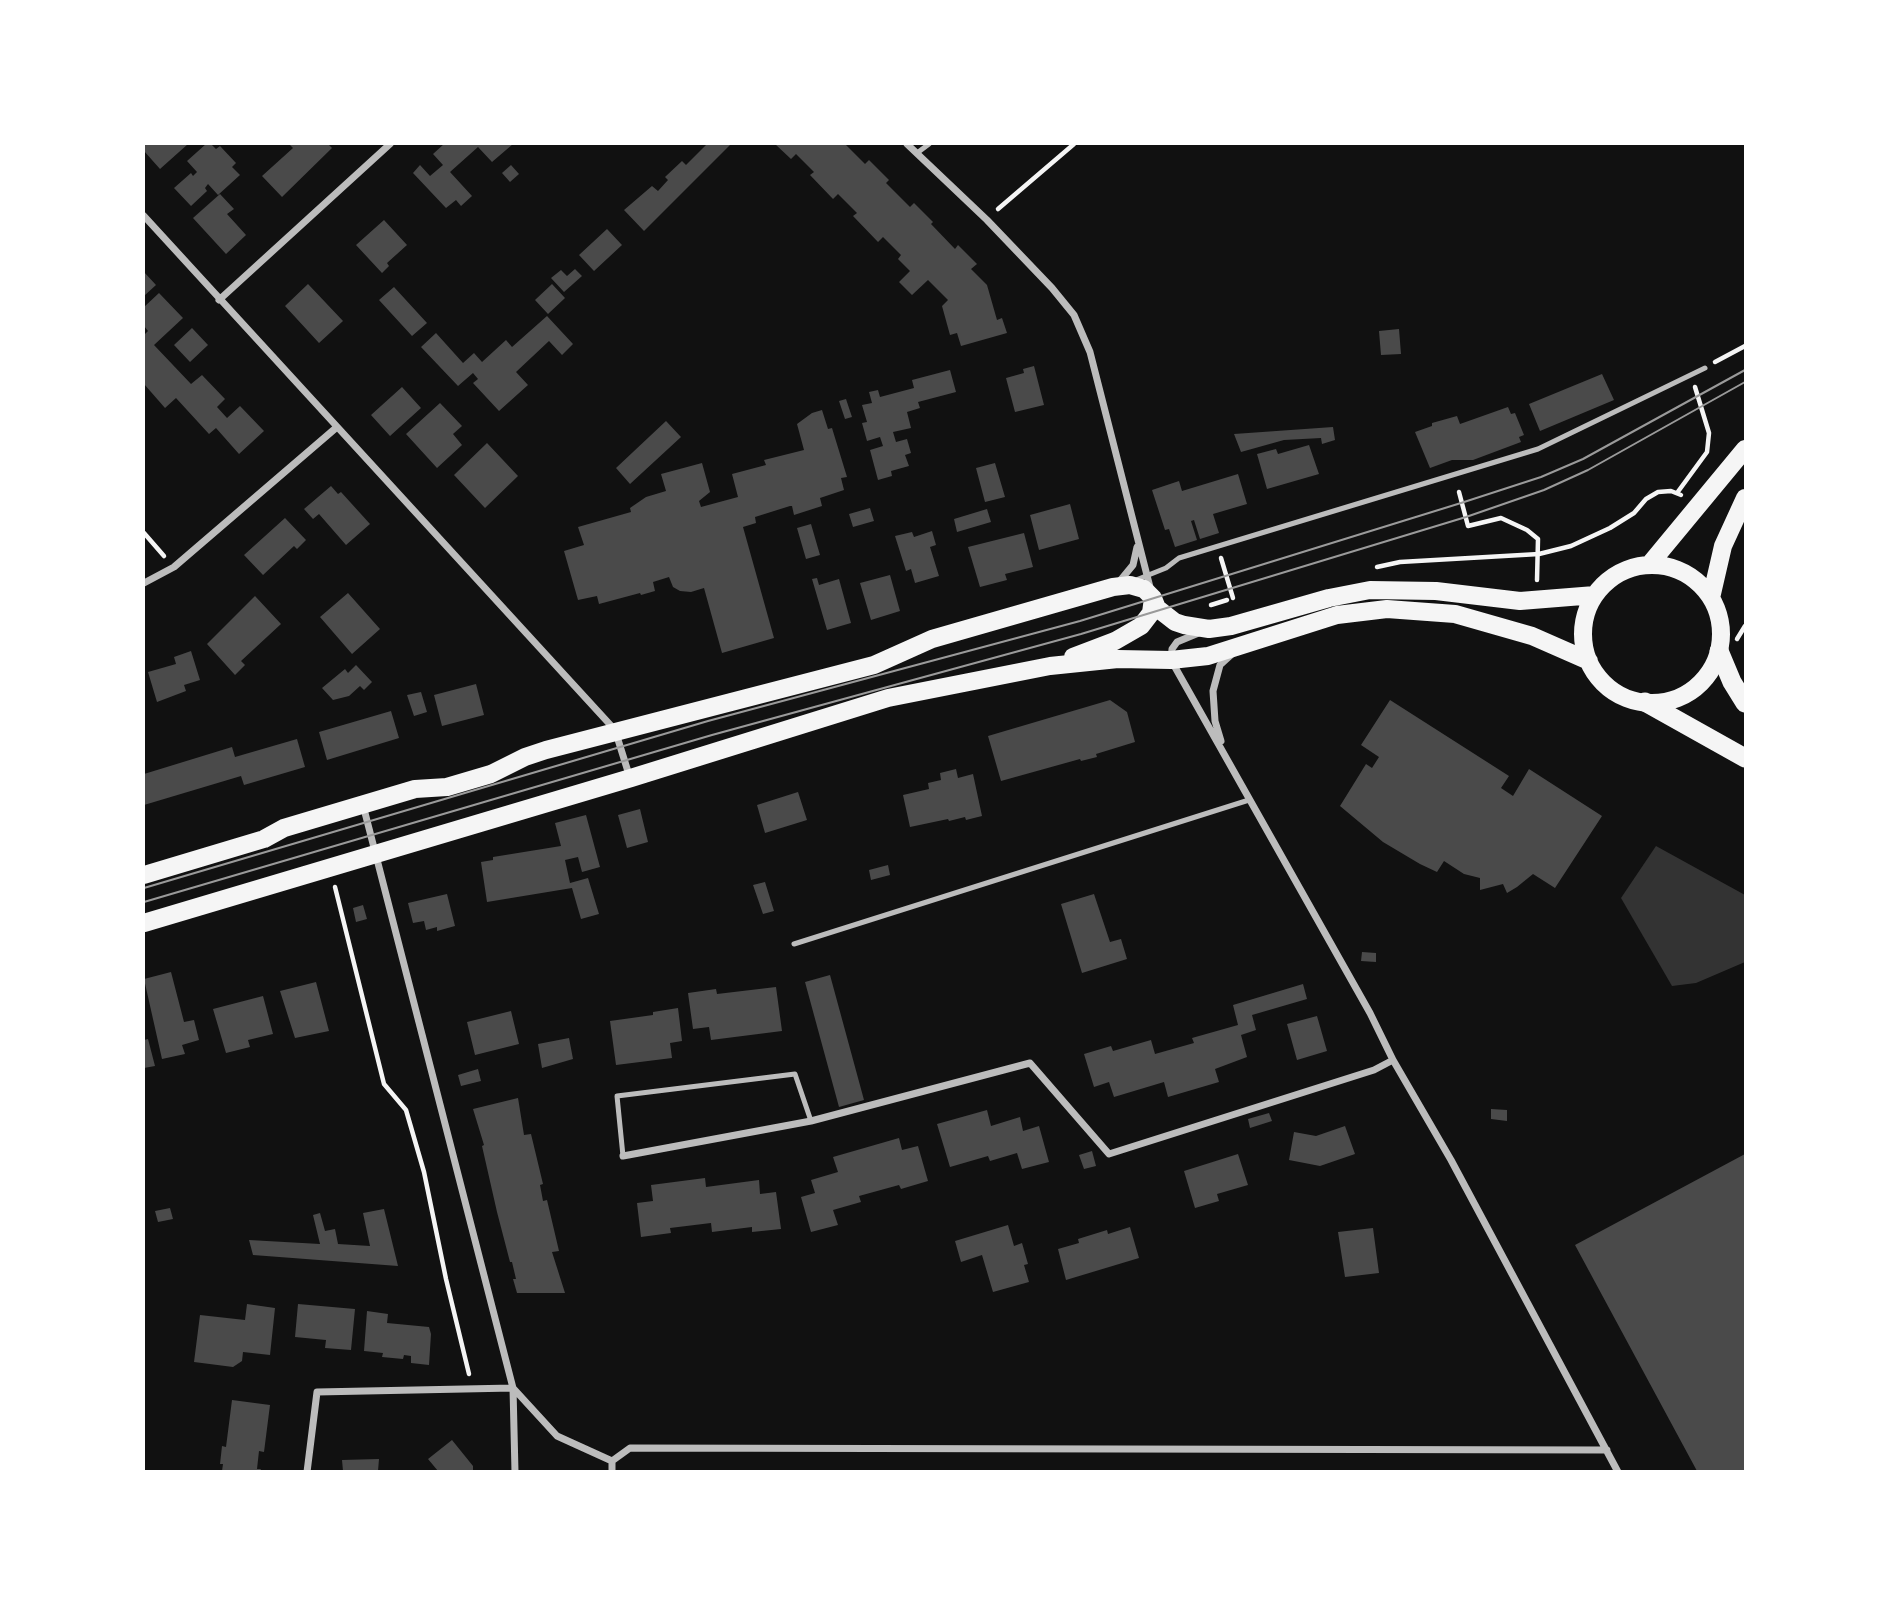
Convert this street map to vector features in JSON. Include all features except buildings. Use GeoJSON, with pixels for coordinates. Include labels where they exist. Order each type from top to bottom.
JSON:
{"type":"FeatureCollection","features":[{"type":"Feature","properties":{"kind":"highway"},"geometry":{"type":"LineString","coordinates":[[1719,651],[1732,682],[1745,703]]}},
{"type":"Feature","properties":{"kind":"highway"},"geometry":{"type":"LineString","coordinates":[[1645,702],[1745,758]]}},
{"type":"Feature","properties":{"kind":"main road"},"geometry":{"type":"LineString","coordinates":[[1649,565],[1745,449]]}},
{"type":"Feature","properties":{"kind":"main road"},"geometry":{"type":"LineString","coordinates":[[1711,598],[1723,547],[1745,498]]}},
{"type":"Feature","properties":{"kind":"main road"},"geometry":{"type":"LineString","coordinates":[[1664,565],[1685,573],[1702,586],[1711,598],[1720,621],[1719,651],[1712,668],[1695,688],[1672,700],[1645,702],[1625,697],[1611,689],[1596,674],[1584,645],[1584,624],[1595,595],[1617,574],[1631,568],[1664,565]]}},
{"type":"Feature","properties":{"kind":"main road"},"geometry":{"type":"LineString","coordinates":[[144,875],[264,839],[284,828],[415,789],[447,787],[491,774],[525,757],[615,730],[874,665],[932,639],[1113,587],[1137,586],[1144,589],[1157,607],[1175,622],[1209,629],[1370,590],[1436,591],[1520,601],[1595,595]]}},
{"type":"Feature","properties":{"kind":"main road"},"geometry":{"type":"LineString","coordinates":[[1050,666],[1115,642],[1131,633],[1141,626],[1151,613],[1153,598]]}},
{"type":"Feature","properties":{"kind":"main road"},"geometry":{"type":"LineString","coordinates":[[144,923],[631,778],[888,698],[1050,666],[1118,659],[1171,660],[1208,656],[1337,615],[1387,609],[1455,614],[1532,636],[1589,661]]}},
{"type":"Feature","properties":{"kind":"street"},"geometry":{"type":"LineString","coordinates":[[219,300],[390,144]]}},
{"type":"Feature","properties":{"kind":"street"},"geometry":{"type":"LineString","coordinates":[[907,144],[986,220],[1052,288],[1074,315],[1090,352],[1153,598]]}},
{"type":"Feature","properties":{"kind":"street"},"geometry":{"type":"LineString","coordinates":[[144,216],[615,730],[631,778]]}},
{"type":"Feature","properties":{"kind":"street"},"geometry":{"type":"LineString","coordinates":[[144,583],[174,566],[337,427]]}},
{"type":"Feature","properties":{"kind":"street"},"geometry":{"type":"LineString","coordinates":[[1113,587],[1124,579],[1134,562],[1137,551],[1136,533]]}},
{"type":"Feature","properties":{"kind":"street"},"geometry":{"type":"LineString","coordinates":[[1209,629],[1177,642],[1172,649],[1171,660],[1451,1160],[1618,1472]]}},
{"type":"Feature","properties":{"kind":"street"},"geometry":{"type":"LineString","coordinates":[[1226,758],[1214,721],[1214,683],[1220,664],[1252,642]]}},
{"type":"Feature","properties":{"kind":"street"},"geometry":{"type":"LineString","coordinates":[[363,805],[513,1388],[515,1472]]}},
{"type":"Feature","properties":{"kind":"street"},"geometry":{"type":"LineString","coordinates":[[623,1156],[811,1121],[1030,1063],[1109,1154],[1374,1070],[1393,1060]]}},
{"type":"Feature","properties":{"kind":"street"},"geometry":{"type":"LineString","coordinates":[[307,1472],[317,1392],[513,1388],[557,1436],[612,1461]]}},
{"type":"Feature","properties":{"kind":"street"},"geometry":{"type":"LineString","coordinates":[[612,1461],[630,1448],[1607,1450]]}},
{"type":"Feature","properties":{"kind":"street"},"geometry":{"type":"LineString","coordinates":[[612,1461],[612,1472]]}},
{"type":"Feature","properties":{"kind":"lane"},"geometry":{"type":"LineString","coordinates":[[917,153],[929,144]]}},
{"type":"Feature","properties":{"kind":"lane"},"geometry":{"type":"LineString","coordinates":[[1113,587],[1148,577],[1179,558],[1538,449],[1704,368]]}},
{"type":"Feature","properties":{"kind":"lane"},"geometry":{"type":"LineString","coordinates":[[794,944],[1249,800]]}},
{"type":"Feature","properties":{"kind":"lane"},"geometry":{"type":"LineString","coordinates":[[623,1156],[617,1096],[795,1074],[811,1121]]}},
{"type":"Feature","properties":{"kind":"path"},"geometry":{"type":"LineString","coordinates":[[986,220],[1074,144]]}},
{"type":"Feature","properties":{"kind":"path"},"geometry":{"type":"LineString","coordinates":[[1704,368],[1745,346]]}},
{"type":"Feature","properties":{"kind":"path"},"geometry":{"type":"LineString","coordinates":[[1677,494],[1707,452],[1709,433],[1690,375]]}},
{"type":"Feature","properties":{"kind":"path"},"geometry":{"type":"LineString","coordinates":[[1459,492],[1468,526],[1501,518],[1538,539],[1539,554],[1571,546],[1610,528],[1634,513],[1646,499],[1658,492],[1671,491],[1698,506]]}},
{"type":"Feature","properties":{"kind":"path"},"geometry":{"type":"LineString","coordinates":[[144,534],[174,566]]}},
{"type":"Feature","properties":{"kind":"path"},"geometry":{"type":"LineString","coordinates":[[1217,547],[1233,598]]}},
{"type":"Feature","properties":{"kind":"path"},"geometry":{"type":"LineString","coordinates":[[330,867],[384,1084],[406,1110],[424,1172],[472,1388]]}},
{"type":"Feature","properties":{"kind":"shaded area"},"geometry":{"type":"Polygon","coordinates":[[[1656,846],[1745,895],[1745,962],[1696,983],[1672,986],[1621,898],[1656,846]]]}},
{"type":"Feature","properties":{"kind":"tram line"},"geometry":{"type":"LineString","coordinates":[[144,888],[708,721],[1080,621],[1461,503],[1541,477],[1583,459],[1745,370]]}},
{"type":"Feature","properties":{"kind":"tram line"},"geometry":{"type":"LineString","coordinates":[[144,902],[712,735],[1081,634],[1466,517],[1544,490],[1588,470],[1745,382]]}}]}
